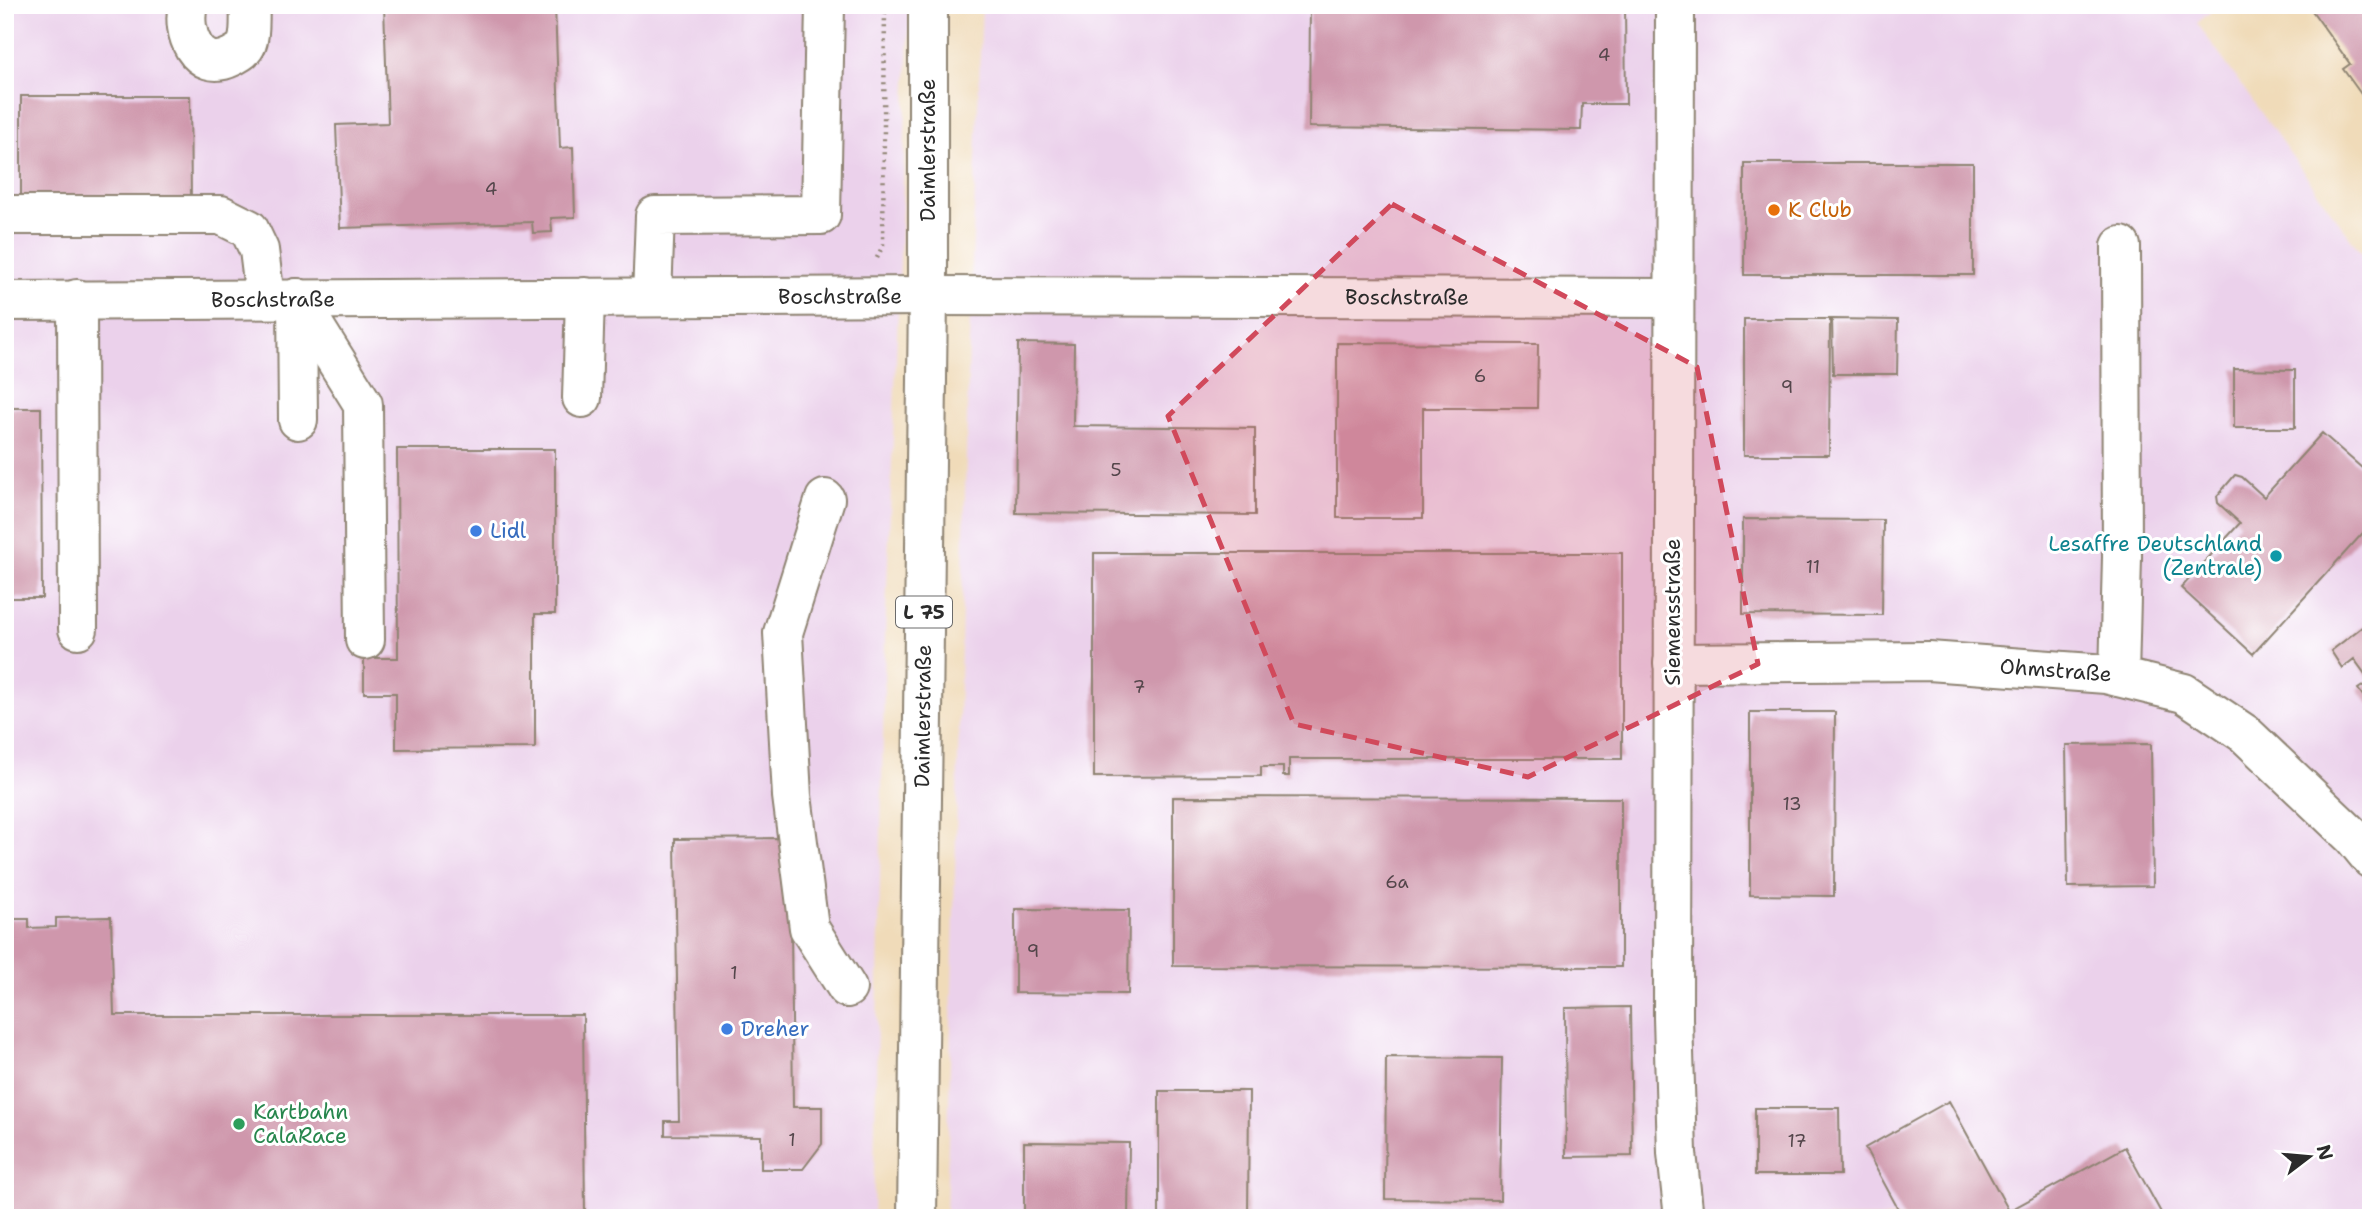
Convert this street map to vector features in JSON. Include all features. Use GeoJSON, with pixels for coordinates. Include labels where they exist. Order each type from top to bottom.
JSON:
{"type":"FeatureCollection","features":[{"type":"Feature","properties":{"kind":"street"},"geometry":{"type":"LineString","coordinates":[[188,5],[185,15],[191,46],[205,59],[225,60],[242,51],[248,41],[250,5]]}},
{"type":"Feature","properties":{"kind":"street"},"geometry":{"type":"LineString","coordinates":[[652,296],[654,216],[821,215],[825,5]]}},
{"type":"Feature","properties":{"kind":"street","name":"Daimlerstraße"},"geometry":{"type":"LineString","coordinates":[[917,1218],[928,296],[928,5]]}},
{"type":"Feature","properties":{"kind":"street","name":"Siemensstraße"},"geometry":{"type":"LineString","coordinates":[[1675,5],[1673,1018],[1677,1153],[1684,1218]]}},
{"type":"Feature","properties":{"kind":"street"},"geometry":{"type":"LineString","coordinates":[[5,215],[222,215],[249,229],[281,298],[363,404],[365,640]]}},
{"type":"Feature","properties":{"kind":"street"},"geometry":{"type":"LineString","coordinates":[[2119,677],[2122,557],[2121,246]]}},
{"type":"Feature","properties":{"kind":"street","name":"Boschstraße"},"geometry":{"type":"LineString","coordinates":[[5,301],[652,296],[1673,298]]}},
{"type":"Feature","properties":{"kind":"street"},"geometry":{"type":"LineString","coordinates":[[582,398],[585,297]]}},
{"type":"Feature","properties":{"kind":"street"},"geometry":{"type":"LineString","coordinates":[[281,298],[298,420]]}},
{"type":"Feature","properties":{"kind":"street"},"geometry":{"type":"LineString","coordinates":[[77,299],[78,629]]}},
{"type":"Feature","properties":{"kind":"street"},"geometry":{"type":"LineString","coordinates":[[825,499],[783,633],[792,796],[809,928],[847,988]]}},
{"type":"Feature","properties":{"kind":"street","name":"Ohmstraße"},"geometry":{"type":"LineString","coordinates":[[1673,663],[1929,661],[2106,674],[2184,693],[2245,734],[2353,836],[2371,859]]}},
{"type":"Feature","properties":{"kind":"highlighted area"},"geometry":{"type":"Polygon","coordinates":[[[1392,204],[1697,367],[1758,664],[1528,777],[1294,724],[1168,416],[1392,204]]]}},
{"type":"Feature","properties":{"kind":"shaded area"},"geometry":{"type":"Polygon","coordinates":[[[5,5],[910,5],[885,638],[873,1218],[5,1218],[5,5]]]}},
{"type":"Feature","properties":{"kind":"shaded area"},"geometry":{"type":"Polygon","coordinates":[[[982,5],[2219,5],[2197,23],[2371,267],[2371,1218],[946,1218],[969,343],[982,5]]]}},
{"type":"Feature","properties":{"kind":"building"},"geometry":{"type":"Polygon","coordinates":[[[384,5],[555,5],[560,148],[573,147],[575,217],[551,218],[552,232],[533,233],[532,222],[340,228],[336,125],[388,123],[384,5]]]}},
{"type":"Feature","properties":{"kind":"building"},"geometry":{"type":"Polygon","coordinates":[[[1310,5],[1625,5],[1626,104],[1582,104],[1581,130],[1309,127],[1310,5]]]}},
{"type":"Feature","properties":{"kind":"building"},"geometry":{"type":"Polygon","coordinates":[[[2308,5],[2371,5],[2371,108],[2343,69],[2350,64],[2308,5]]]}},
{"type":"Feature","properties":{"kind":"building"},"geometry":{"type":"Polygon","coordinates":[[[21,96],[190,96],[191,204],[21,204],[21,96]]]}},
{"type":"Feature","properties":{"kind":"building"},"geometry":{"type":"Polygon","coordinates":[[[1744,163],[1973,163],[1973,275],[1744,275],[1744,163]]]}},
{"type":"Feature","properties":{"kind":"building"},"geometry":{"type":"Polygon","coordinates":[[[1744,319],[1830,319],[1829,455],[1744,455],[1744,319]]]}},
{"type":"Feature","properties":{"kind":"building"},"geometry":{"type":"Polygon","coordinates":[[[1832,319],[1898,320],[1897,374],[1833,374],[1832,319]]]}},
{"type":"Feature","properties":{"kind":"building"},"geometry":{"type":"Polygon","coordinates":[[[1018,343],[1074,344],[1073,426],[1255,428],[1255,515],[1016,513],[1018,343]]]}},
{"type":"Feature","properties":{"kind":"building"},"geometry":{"type":"Polygon","coordinates":[[[1337,343],[1538,344],[1537,408],[1423,408],[1423,518],[1337,518],[1337,343]]]}},
{"type":"Feature","properties":{"kind":"building"},"geometry":{"type":"Polygon","coordinates":[[[2234,369],[2295,370],[2295,428],[2234,428],[2234,369]]]}},
{"type":"Feature","properties":{"kind":"building"},"geometry":{"type":"Polygon","coordinates":[[[5,408],[41,408],[42,598],[5,598],[5,408]]]}},
{"type":"Feature","properties":{"kind":"building","name":"Lesaffre Deutschland (Zentrale)"},"geometry":{"type":"Polygon","coordinates":[[[2322,433],[2371,476],[2371,524],[2253,654],[2181,588],[2240,523],[2218,503],[2217,496],[2235,475],[2242,477],[2264,497],[2322,433]]]}},
{"type":"Feature","properties":{"kind":"building","name":"Lidl"},"geometry":{"type":"Polygon","coordinates":[[[397,449],[555,449],[555,614],[535,614],[535,748],[396,749],[396,693],[364,693],[364,658],[398,658],[397,449]]]}},
{"type":"Feature","properties":{"kind":"building"},"geometry":{"type":"Polygon","coordinates":[[[1743,519],[1883,520],[1882,615],[1743,614],[1743,519]]]}},
{"type":"Feature","properties":{"kind":"building"},"geometry":{"type":"Polygon","coordinates":[[[1094,553],[1622,553],[1622,759],[1289,759],[1289,776],[1283,776],[1283,767],[1261,767],[1261,776],[1094,777],[1094,553]]]}},
{"type":"Feature","properties":{"kind":"building"},"geometry":{"type":"Polygon","coordinates":[[[2371,620],[2371,703],[2369,704],[2358,689],[2370,681],[2354,659],[2342,668],[2331,651],[2371,620]]]}},
{"type":"Feature","properties":{"kind":"building"},"geometry":{"type":"Polygon","coordinates":[[[1750,712],[1835,712],[1834,896],[1750,895],[1750,712]]]}},
{"type":"Feature","properties":{"kind":"building"},"geometry":{"type":"Polygon","coordinates":[[[2151,744],[2153,886],[2068,887],[2066,745],[2151,744]]]}},
{"type":"Feature","properties":{"kind":"building"},"geometry":{"type":"Polygon","coordinates":[[[1173,797],[1621,798],[1621,967],[1173,966],[1173,797]]]}},
{"type":"Feature","properties":{"kind":"building"},"geometry":{"type":"Polygon","coordinates":[[[790,838],[793,1107],[822,1107],[822,1144],[803,1169],[761,1169],[761,1136],[665,1135],[665,1121],[679,1121],[675,839],[790,838]]]}},
{"type":"Feature","properties":{"kind":"building"},"geometry":{"type":"Polygon","coordinates":[[[1015,909],[1129,910],[1128,994],[1015,993],[1015,909]]]}},
{"type":"Feature","properties":{"kind":"building"},"geometry":{"type":"Polygon","coordinates":[[[111,917],[114,1015],[583,1015],[585,1218],[5,1218],[5,919],[29,919],[29,928],[56,927],[56,918],[111,917]]]}},
{"type":"Feature","properties":{"kind":"building"},"geometry":{"type":"Polygon","coordinates":[[[1630,1007],[1632,1156],[1566,1157],[1565,1008],[1630,1007]]]}},
{"type":"Feature","properties":{"kind":"building"},"geometry":{"type":"Polygon","coordinates":[[[1386,1057],[1502,1058],[1500,1200],[1385,1199],[1386,1057]]]}},
{"type":"Feature","properties":{"kind":"building"},"geometry":{"type":"Polygon","coordinates":[[[1159,1091],[1249,1091],[1248,1218],[1159,1218],[1159,1091]]]}},
{"type":"Feature","properties":{"kind":"building"},"geometry":{"type":"Polygon","coordinates":[[[1949,1101],[2009,1211],[2125,1147],[2164,1218],[1903,1218],[1865,1148],[1949,1101]]]}},
{"type":"Feature","properties":{"kind":"building"},"geometry":{"type":"Polygon","coordinates":[[[1755,1108],[1839,1108],[1840,1175],[1755,1175],[1755,1108]]]}},
{"type":"Feature","properties":{"kind":"building"},"geometry":{"type":"Polygon","coordinates":[[[1024,1142],[1129,1143],[1128,1218],[1024,1218],[1024,1142]]]}},
{"type":"Feature","properties":{"kind":"building"},"geometry":{"type":"Polygon","coordinates":[[[1604,1211],[1608,1218],[1592,1218],[1604,1211]]]}},
{"type":"Feature","properties":{"kind":"place","name":"K Club"},"geometry":{"type":"Point","coordinates":[1774,210]}},
{"type":"Feature","properties":{"kind":"place","name":"Lidl"},"geometry":{"type":"Point","coordinates":[476,531]}},
{"type":"Feature","properties":{"kind":"place","name":"Lesaffre Deutschland (Zentrale)"},"geometry":{"type":"Point","coordinates":[2276,556]}},
{"type":"Feature","properties":{"kind":"place","name":"Dreher"},"geometry":{"type":"Point","coordinates":[727,1029]}},
{"type":"Feature","properties":{"kind":"place","name":"Kartbahn CalaRace"},"geometry":{"type":"Point","coordinates":[239,1124]}}]}
